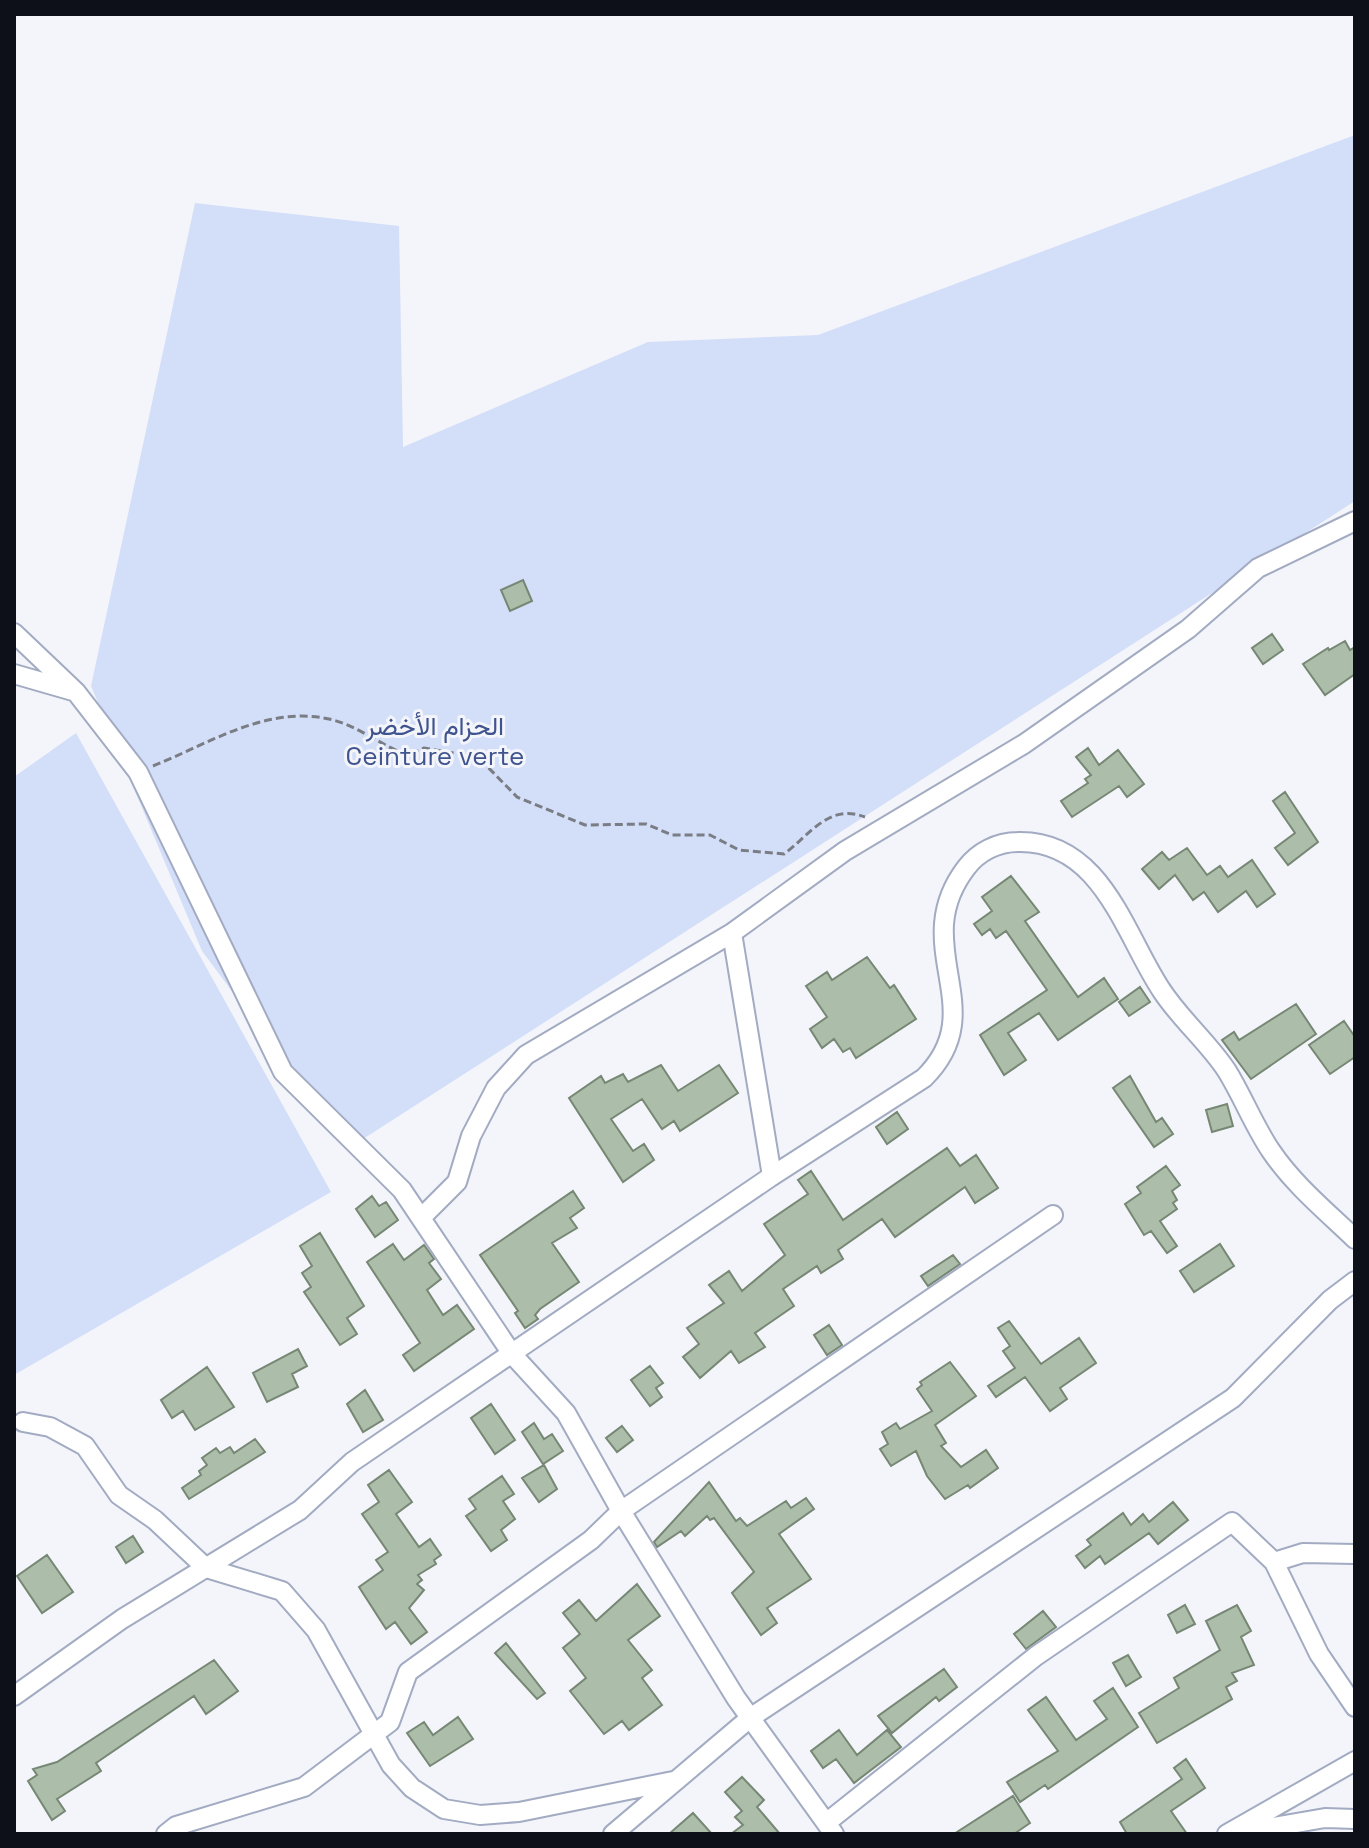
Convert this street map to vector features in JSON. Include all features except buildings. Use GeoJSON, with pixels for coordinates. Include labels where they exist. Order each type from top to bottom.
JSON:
{"type":"FeatureCollection","features":[{"type":"Feature","properties":{"kind":"street"},"geometry":{"type":"LineString","coordinates":[[421,1218],[457,1182],[471,1136],[496,1088],[526,1055],[732,933],[845,851],[1024,744],[1188,629],[1258,568],[1355,521]]}},
{"type":"Feature","properties":{"kind":"street"},"geometry":{"type":"LineString","coordinates":[[14,633],[76,692],[138,772],[283,1072],[402,1190],[512,1354],[566,1413],[621,1511],[750,1718],[830,1829],[1036,1656],[1232,1522],[1274,1562],[1319,1654],[1355,1707]]}},
{"type":"Feature","properties":{"kind":"street"},"geometry":{"type":"LineString","coordinates":[[14,674],[76,692]]}},
{"type":"Feature","properties":{"kind":"street"},"geometry":{"type":"LineString","coordinates":[[14,1696],[122,1619],[300,1510],[352,1462],[772,1176],[924,1078],[942,1057],[955,1019],[942,943],[952,893],[959,878],[980,854],[994,846],[1026,842],[1069,858],[1104,889],[1125,918],[1158,985],[1227,1071],[1272,1153],[1301,1187],[1355,1239]]}},
{"type":"Feature","properties":{"kind":"street"},"geometry":{"type":"LineString","coordinates":[[732,933],[772,1176]]}},
{"type":"Feature","properties":{"kind":"street"},"geometry":{"type":"LineString","coordinates":[[166,1834],[176,1826],[304,1787],[376,1736],[390,1722],[408,1672],[591,1540],[621,1511],[1053,1215]]}},
{"type":"Feature","properties":{"kind":"street"},"geometry":{"type":"LineString","coordinates":[[613,1834],[750,1718],[1233,1398],[1330,1300],[1355,1281]]}},
{"type":"Feature","properties":{"kind":"street"},"geometry":{"type":"LineString","coordinates":[[17,1424],[50,1427],[85,1446],[119,1495],[155,1520],[206,1568],[282,1591],[316,1630],[391,1765],[412,1788],[444,1809],[480,1815],[583,1801],[679,1780]]}},
{"type":"Feature","properties":{"kind":"street"},"geometry":{"type":"LineString","coordinates":[[1274,1562],[1303,1553],[1355,1554]]}},
{"type":"Feature","properties":{"kind":"street"},"geometry":{"type":"LineString","coordinates":[[1229,1834],[1355,1761]]}},
{"type":"Feature","properties":{"kind":"street"},"geometry":{"type":"LineString","coordinates":[[1229,1834],[1325,1818],[1355,1819]]}},
{"type":"Feature","properties":{"kind":"path"},"geometry":{"type":"LineString","coordinates":[[138,772],[231,731],[280,717],[327,718],[353,727],[386,747],[407,755],[424,748],[478,757],[517,797],[585,825],[646,824],[672,835],[710,835],[739,850],[784,854],[830,814],[849,811],[871,820]]}},
{"type":"Feature","properties":{"kind":"green space","name":"الحزام الأخضر Ceinture verte"},"geometry":{"type":"Polygon","coordinates":[[[1355,135],[1355,501],[349,1148],[202,951],[91,686],[195,203],[399,226],[403,447],[648,342],[818,335],[1355,135]]]}},
{"type":"Feature","properties":{"kind":"green space"},"geometry":{"type":"Polygon","coordinates":[[[76,733],[331,1192],[14,1375],[14,777],[76,733]]]}}]}
